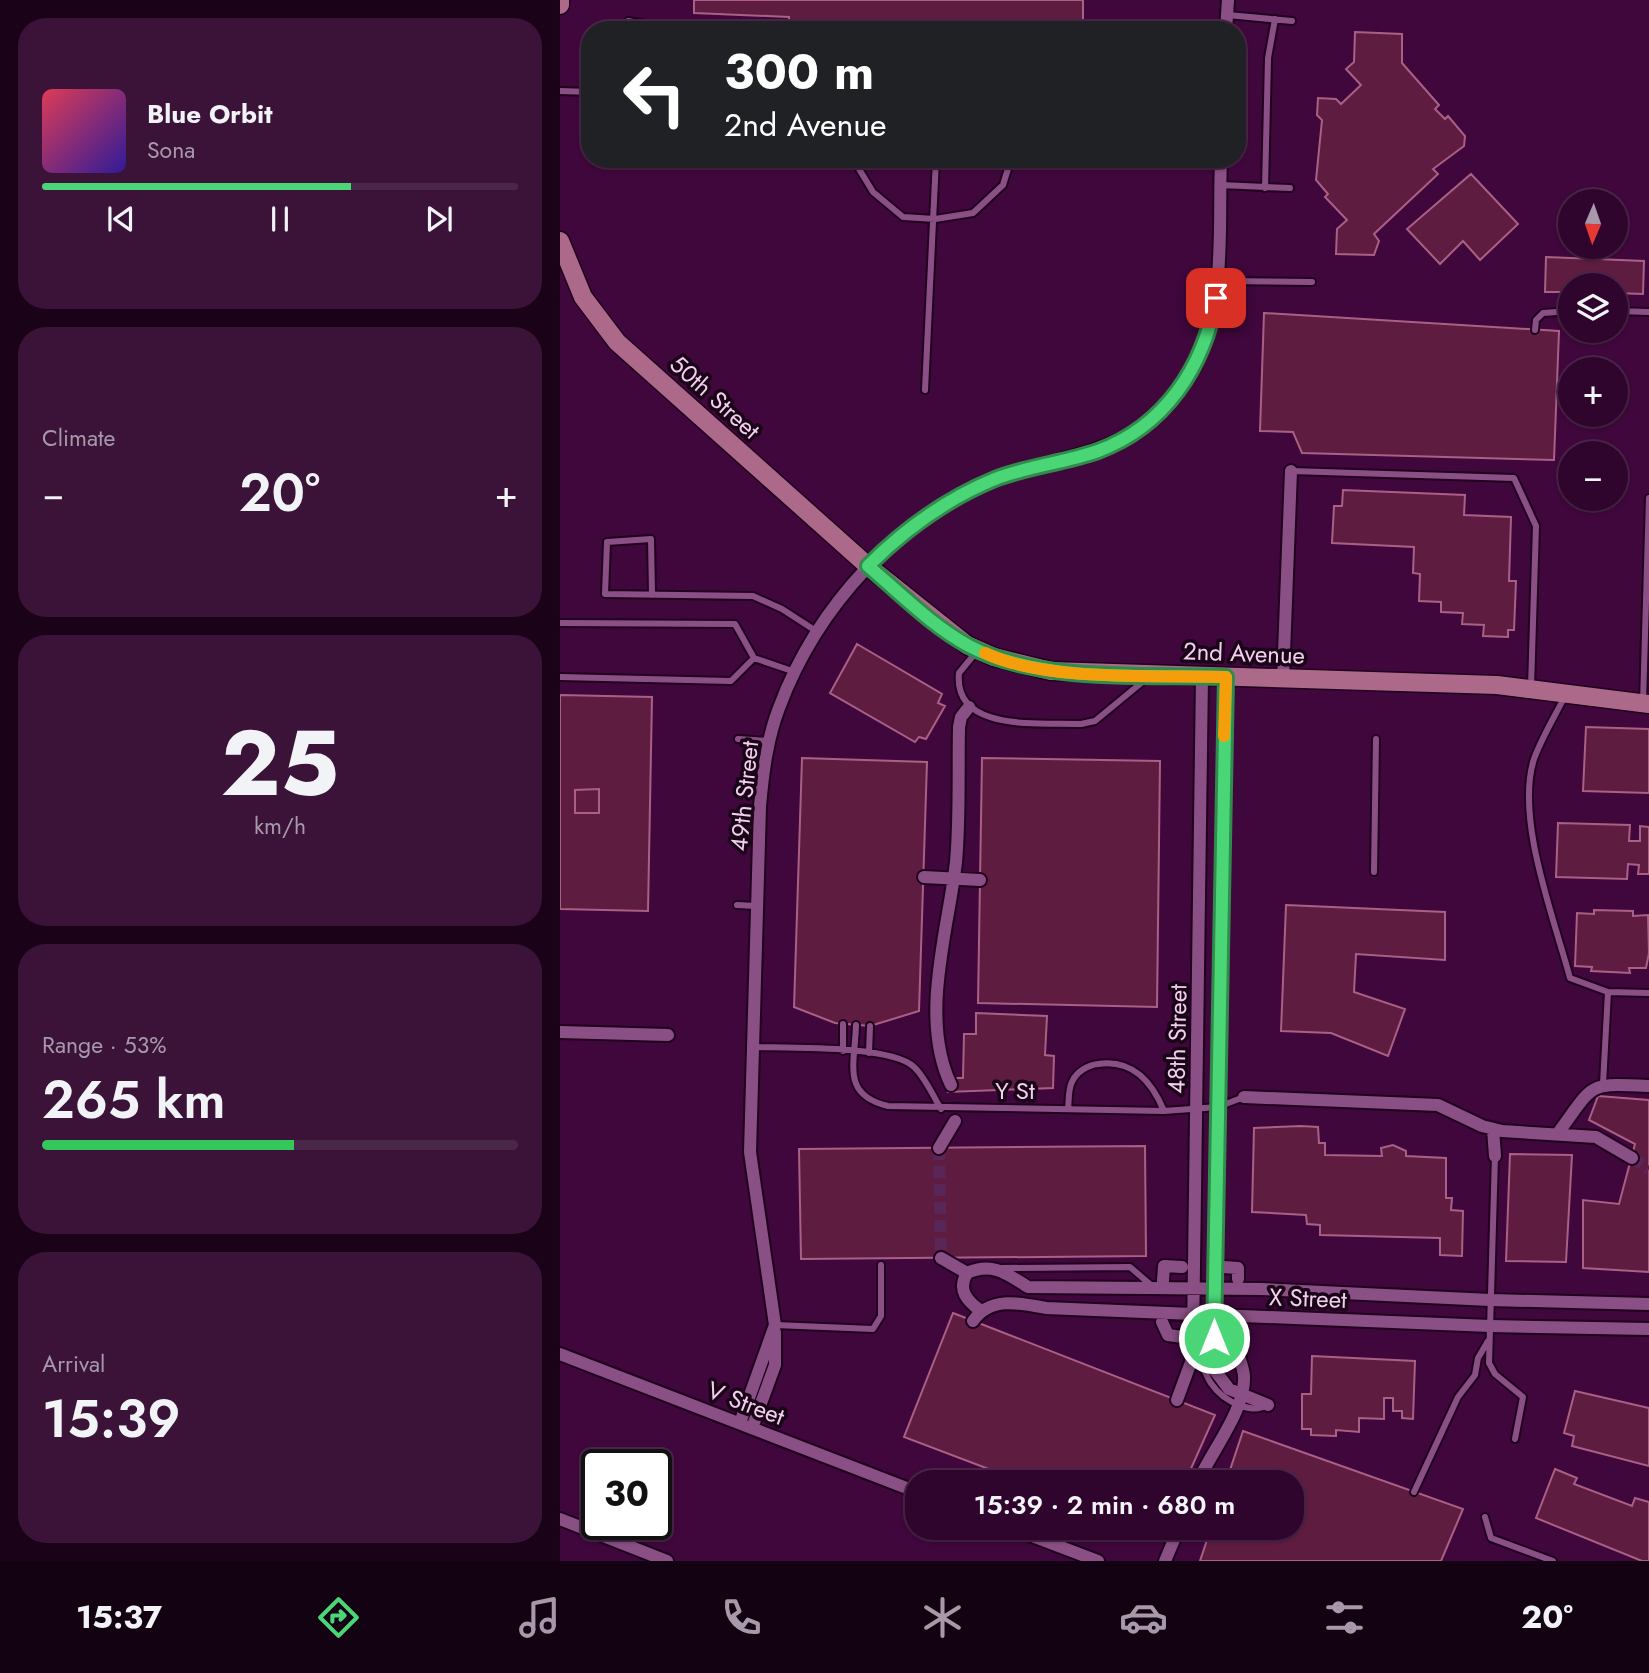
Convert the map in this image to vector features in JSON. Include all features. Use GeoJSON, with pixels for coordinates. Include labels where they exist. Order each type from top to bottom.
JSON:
{"type":"FeatureCollection","features":[{"type":"Feature","properties":{"kind":"street"},"geometry":{"type":"LineString","coordinates":[[1227,21],[1228,0]]}},
{"type":"Feature","properties":{"kind":"street","name":"49th Street"},"geometry":{"type":"LineString","coordinates":[[746,1426],[775,1366],[775,1325],[768,1267],[752,1182],[752,1047],[760,806],[769,741],[794,672],[818,632],[868,566],[911,527],[967,492],[1019,471],[1097,451],[1133,433],[1156,416],[1175,396],[1198,362],[1211,323],[1216,281],[1221,168]]}},
{"type":"Feature","properties":{"kind":"street","name":"50th Street"},"geometry":{"type":"LineString","coordinates":[[561,246],[583,297],[617,342],[868,566]]}},
{"type":"Feature","properties":{"kind":"street"},"geometry":{"type":"LineString","coordinates":[[1283,679],[1292,471]]}},
{"type":"Feature","properties":{"kind":"street","name":"2nd Avenue"},"geometry":{"type":"LineString","coordinates":[[868,566],[943,628],[978,650],[1022,666],[1051,671],[1497,685],[1646,703]]}},
{"type":"Feature","properties":{"kind":"street","name":"48th Street"},"geometry":{"type":"LineString","coordinates":[[1177,1400],[1191,1362],[1188,1338],[1193,1315],[1202,676]]}},
{"type":"Feature","properties":{"kind":"street","name":"48th Street"},"geometry":{"type":"LineString","coordinates":[[1226,677],[1213,1368],[1217,1377],[1238,1400],[1268,1405]]}},
{"type":"Feature","properties":{"kind":"street"},"geometry":{"type":"LineString","coordinates":[[953,1091],[941,1055],[937,1021],[941,947],[960,800],[959,727],[961,717],[969,708]]}},
{"type":"Feature","properties":{"kind":"street"},"geometry":{"type":"LineString","coordinates":[[924,877],[980,880]]}},
{"type":"Feature","properties":{"kind":"street"},"geometry":{"type":"LineString","coordinates":[[560,1032],[668,1035]]}},
{"type":"Feature","properties":{"kind":"street"},"geometry":{"type":"LineString","coordinates":[[1558,1133],[1590,1089],[1603,1084],[1649,1086]]}},
{"type":"Feature","properties":{"kind":"street"},"geometry":{"type":"LineString","coordinates":[[1244,1097],[1438,1105],[1493,1129],[1596,1137],[1632,1158]]}},
{"type":"Feature","properties":{"kind":"street"},"geometry":{"type":"LineString","coordinates":[[939,1148],[955,1121]]}},
{"type":"Feature","properties":{"kind":"street"},"geometry":{"type":"LineString","coordinates":[[1493,1129],[1495,1156]]}},
{"type":"Feature","properties":{"kind":"street"},"geometry":{"type":"LineString","coordinates":[[941,1258],[967,1273],[986,1267],[998,1268]]}},
{"type":"Feature","properties":{"kind":"street"},"geometry":{"type":"LineString","coordinates":[[1158,1284],[1164,1266],[1182,1266]]}},
{"type":"Feature","properties":{"kind":"street"},"geometry":{"type":"LineString","coordinates":[[1223,1267],[1241,1269]]}},
{"type":"Feature","properties":{"kind":"street","name":"X Street"},"geometry":{"type":"LineString","coordinates":[[998,1268],[1028,1286],[1158,1284],[1193,1290],[1649,1304]]}},
{"type":"Feature","properties":{"kind":"street","name":"X Street"},"geometry":{"type":"LineString","coordinates":[[967,1273],[962,1287],[977,1316],[994,1304],[1019,1303],[1046,1308],[1214,1316],[1649,1329]]}},
{"type":"Feature","properties":{"kind":"street"},"geometry":{"type":"LineString","coordinates":[[1162,1322],[1168,1335],[1188,1338]]}},
{"type":"Feature","properties":{"kind":"street"},"geometry":{"type":"LineString","coordinates":[[1204,1470],[1220,1448],[1244,1376],[1231,1336]]}},
{"type":"Feature","properties":{"kind":"street","name":"V Street"},"geometry":{"type":"LineString","coordinates":[[560,1354],[905,1487]]}},
{"type":"Feature","properties":{"kind":"street"},"geometry":{"type":"LineString","coordinates":[[560,1519],[667,1561]]}},
{"type":"Feature","properties":{"kind":"street"},"geometry":{"type":"LineString","coordinates":[[1043,1540],[1098,1561]]}},
{"type":"Feature","properties":{"kind":"street"},"geometry":{"type":"LineString","coordinates":[[1165,1561],[1174,1540]]}},
{"type":"Feature","properties":{"kind":"lane"},"geometry":{"type":"LineString","coordinates":[[1227,15],[1292,21]]}},
{"type":"Feature","properties":{"kind":"lane"},"geometry":{"type":"LineString","coordinates":[[1265,187],[1268,58],[1275,19]]}},
{"type":"Feature","properties":{"kind":"lane"},"geometry":{"type":"LineString","coordinates":[[560,91],[581,92]]}},
{"type":"Feature","properties":{"kind":"lane"},"geometry":{"type":"LineString","coordinates":[[858,168],[873,192],[903,216],[935,219],[973,213],[1003,185],[1008,168]]}},
{"type":"Feature","properties":{"kind":"lane"},"geometry":{"type":"LineString","coordinates":[[925,390],[936,168]]}},
{"type":"Feature","properties":{"kind":"lane"},"geometry":{"type":"LineString","coordinates":[[1220,186],[1290,188]]}},
{"type":"Feature","properties":{"kind":"lane"},"geometry":{"type":"LineString","coordinates":[[1216,281],[1312,282]]}},
{"type":"Feature","properties":{"kind":"lane"},"geometry":{"type":"LineString","coordinates":[[1535,330],[1536,320],[1543,313],[1558,312]]}},
{"type":"Feature","properties":{"kind":"lane"},"geometry":{"type":"LineString","coordinates":[[1628,312],[1649,312]]}},
{"type":"Feature","properties":{"kind":"lane"},"geometry":{"type":"LineString","coordinates":[[1292,471],[1514,478],[1536,526],[1531,689]]}},
{"type":"Feature","properties":{"kind":"lane"},"geometry":{"type":"LineString","coordinates":[[1646,703],[1649,498]]}},
{"type":"Feature","properties":{"kind":"lane"},"geometry":{"type":"LineString","coordinates":[[652,595],[651,539],[607,542],[606,594],[652,595],[753,596],[782,609],[818,632]]}},
{"type":"Feature","properties":{"kind":"lane"},"geometry":{"type":"LineString","coordinates":[[560,623],[735,624],[754,658],[794,672]]}},
{"type":"Feature","properties":{"kind":"lane"},"geometry":{"type":"LineString","coordinates":[[978,650],[958,673],[959,693],[969,708],[989,718],[1081,724],[1096,721],[1151,675]]}},
{"type":"Feature","properties":{"kind":"lane"},"geometry":{"type":"LineString","coordinates":[[560,677],[732,681],[754,658]]}},
{"type":"Feature","properties":{"kind":"lane"},"geometry":{"type":"LineString","coordinates":[[1567,694],[1534,760],[1529,812],[1538,865],[1570,978],[1608,992],[1649,993]]}},
{"type":"Feature","properties":{"kind":"lane"},"geometry":{"type":"LineString","coordinates":[[738,739],[769,741]]}},
{"type":"Feature","properties":{"kind":"lane"},"geometry":{"type":"LineString","coordinates":[[1374,872],[1376,739]]}},
{"type":"Feature","properties":{"kind":"lane"},"geometry":{"type":"LineString","coordinates":[[737,905],[757,906]]}},
{"type":"Feature","properties":{"kind":"lane"},"geometry":{"type":"LineString","coordinates":[[1603,1084],[1608,992]]}},
{"type":"Feature","properties":{"kind":"lane"},"geometry":{"type":"LineString","coordinates":[[843,1051],[844,1024]]}},
{"type":"Feature","properties":{"kind":"lane"},"geometry":{"type":"LineString","coordinates":[[855,1051],[856,1025]]}},
{"type":"Feature","properties":{"kind":"lane"},"geometry":{"type":"LineString","coordinates":[[869,1053],[870,1026]]}},
{"type":"Feature","properties":{"kind":"lane"},"geometry":{"type":"LineString","coordinates":[[752,1047],[855,1051],[898,1058],[915,1067],[941,1109]]}},
{"type":"Feature","properties":{"kind":"lane","name":"Y St"},"geometry":{"type":"LineString","coordinates":[[855,1051],[854,1085],[860,1094],[873,1102],[888,1106],[1164,1111],[1218,1107],[1244,1097]]}},
{"type":"Feature","properties":{"kind":"lane"},"geometry":{"type":"LineString","coordinates":[[1068,1110],[1071,1082],[1088,1065],[1114,1061],[1136,1070],[1155,1090],[1164,1111]]}},
{"type":"Feature","properties":{"kind":"lane"},"geometry":{"type":"LineString","coordinates":[[1495,1156],[1489,1363],[1495,1374],[1523,1396],[1515,1439]]}},
{"type":"Feature","properties":{"kind":"lane"},"geometry":{"type":"LineString","coordinates":[[775,1325],[873,1329],[881,1316],[881,1265]]}},
{"type":"Feature","properties":{"kind":"lane"},"geometry":{"type":"LineString","coordinates":[[998,1268],[1130,1267],[1158,1284]]}},
{"type":"Feature","properties":{"kind":"lane"},"geometry":{"type":"LineString","coordinates":[[1188,1338],[1208,1382],[1217,1394],[1238,1400]]}},
{"type":"Feature","properties":{"kind":"lane"},"geometry":{"type":"LineString","coordinates":[[1414,1492],[1458,1396],[1475,1375],[1478,1358],[1489,1340]]}},
{"type":"Feature","properties":{"kind":"lane"},"geometry":{"type":"LineString","coordinates":[[1485,1517],[1491,1538],[1553,1561]]}},
{"type":"Feature","properties":{"kind":"building"},"geometry":{"type":"Polygon","coordinates":[[[694,0],[1083,0],[1083,21],[789,21],[789,17],[694,13],[694,0]]]}},
{"type":"Feature","properties":{"kind":"building"},"geometry":{"type":"Polygon","coordinates":[[[1355,32],[1402,34],[1402,63],[1439,105],[1435,109],[1445,119],[1448,116],[1465,136],[1464,146],[1433,169],[1438,174],[1374,234],[1379,241],[1374,255],[1336,254],[1337,229],[1347,220],[1325,197],[1328,194],[1316,180],[1322,120],[1317,115],[1318,98],[1336,99],[1341,104],[1361,85],[1346,69],[1354,62],[1355,32]]]}},
{"type":"Feature","properties":{"kind":"building"},"geometry":{"type":"Polygon","coordinates":[[[1471,174],[1518,224],[1480,260],[1463,241],[1440,264],[1407,229],[1471,174]]]}},
{"type":"Feature","properties":{"kind":"building"},"geometry":{"type":"Polygon","coordinates":[[[1546,257],[1644,261],[1643,294],[1628,293],[1628,273],[1558,273],[1558,292],[1545,292],[1546,257]]]}},
{"type":"Feature","properties":{"kind":"building"},"geometry":{"type":"Polygon","coordinates":[[[1264,313],[1558,331],[1554,460],[1302,453],[1293,432],[1260,431],[1264,313]]]}},
{"type":"Feature","properties":{"kind":"building"},"geometry":{"type":"Polygon","coordinates":[[[1343,490],[1465,495],[1464,515],[1511,517],[1509,581],[1516,581],[1514,630],[1508,630],[1508,637],[1483,636],[1484,625],[1462,624],[1463,613],[1441,612],[1441,602],[1419,601],[1420,574],[1413,573],[1414,547],[1332,543],[1334,506],[1342,506],[1343,490]]]}},
{"type":"Feature","properties":{"kind":"building"},"geometry":{"type":"Polygon","coordinates":[[[857,644],[942,694],[938,703],[945,706],[926,739],[919,737],[915,742],[830,693],[857,644]]]}},
{"type":"Feature","properties":{"kind":"building"},"geometry":{"type":"Polygon","coordinates":[[[560,695],[652,697],[648,911],[560,909],[560,695]]]}},
{"type":"Feature","properties":{"kind":"building"},"geometry":{"type":"Polygon","coordinates":[[[1586,727],[1649,729],[1649,793],[1583,791],[1586,727]]]}},
{"type":"Feature","properties":{"kind":"building"},"geometry":{"type":"Polygon","coordinates":[[[802,758],[927,762],[919,1011],[870,1026],[835,1023],[794,1007],[802,758]]]}},
{"type":"Feature","properties":{"kind":"building"},"geometry":{"type":"Polygon","coordinates":[[[982,758],[1160,761],[1157,1007],[978,1003],[982,758]]]}},
{"type":"Feature","properties":{"kind":"building"},"geometry":{"type":"Polygon","coordinates":[[[599,789],[599,813],[575,813],[575,790],[599,789]]]}},
{"type":"Feature","properties":{"kind":"building"},"geometry":{"type":"Polygon","coordinates":[[[1558,823],[1630,825],[1629,841],[1640,841],[1640,826],[1649,827],[1649,874],[1638,874],[1639,865],[1628,864],[1627,879],[1556,877],[1558,823]]]}},
{"type":"Feature","properties":{"kind":"building"},"geometry":{"type":"Polygon","coordinates":[[[1286,905],[1445,912],[1445,960],[1356,954],[1354,992],[1405,1009],[1388,1056],[1331,1033],[1281,1031],[1286,905]]]}},
{"type":"Feature","properties":{"kind":"building"},"geometry":{"type":"Polygon","coordinates":[[[1594,910],[1633,911],[1633,916],[1648,915],[1649,953],[1646,968],[1629,968],[1630,973],[1591,971],[1592,967],[1575,966],[1577,913],[1594,914],[1594,910]]]}},
{"type":"Feature","properties":{"kind":"building"},"geometry":{"type":"Polygon","coordinates":[[[976,1013],[1047,1016],[1045,1055],[1054,1056],[1053,1088],[948,1092],[954,1078],[963,1078],[964,1034],[976,1034],[976,1013]]]}},
{"type":"Feature","properties":{"kind":"building"},"geometry":{"type":"Polygon","coordinates":[[[1598,1096],[1649,1100],[1649,1272],[1583,1268],[1583,1200],[1619,1204],[1635,1144],[1589,1120],[1598,1096]]]}},
{"type":"Feature","properties":{"kind":"building"},"geometry":{"type":"Polygon","coordinates":[[[1318,1127],[1319,1143],[1325,1143],[1325,1155],[1382,1156],[1381,1148],[1393,1145],[1406,1151],[1406,1156],[1446,1158],[1446,1198],[1452,1198],[1451,1210],[1463,1211],[1462,1256],[1440,1255],[1440,1238],[1320,1235],[1320,1225],[1307,1224],[1306,1215],[1252,1212],[1254,1128],[1318,1127]]]}},
{"type":"Feature","properties":{"kind":"building"},"geometry":{"type":"Polygon","coordinates":[[[1145,1146],[1146,1256],[801,1259],[799,1149],[1145,1146]]]}},
{"type":"Feature","properties":{"kind":"building"},"geometry":{"type":"Polygon","coordinates":[[[1510,1154],[1572,1155],[1566,1262],[1506,1261],[1510,1154]]]}},
{"type":"Feature","properties":{"kind":"building"},"geometry":{"type":"Polygon","coordinates":[[[953,1313],[1215,1415],[1190,1470],[991,1470],[904,1437],[953,1313]]]}},
{"type":"Feature","properties":{"kind":"building"},"geometry":{"type":"Polygon","coordinates":[[[1312,1356],[1415,1361],[1413,1419],[1402,1418],[1402,1411],[1393,1411],[1393,1398],[1384,1398],[1384,1419],[1359,1418],[1359,1432],[1336,1430],[1336,1436],[1311,1435],[1311,1429],[1302,1429],[1302,1394],[1311,1394],[1312,1356]]]}},
{"type":"Feature","properties":{"kind":"building"},"geometry":{"type":"Polygon","coordinates":[[[1575,1391],[1649,1408],[1649,1466],[1572,1446],[1574,1436],[1564,1433],[1575,1391]]]}},
{"type":"Feature","properties":{"kind":"building"},"geometry":{"type":"Polygon","coordinates":[[[1243,1431],[1463,1509],[1441,1561],[1200,1561],[1207,1540],[1304,1540],[1304,1470],[1230,1470],[1243,1431]]]}},
{"type":"Feature","properties":{"kind":"building"},"geometry":{"type":"Polygon","coordinates":[[[1555,1469],[1577,1478],[1574,1484],[1632,1506],[1635,1498],[1649,1502],[1649,1561],[1642,1561],[1536,1518],[1555,1469]]]}},
{"type":"Feature","properties":{"kind":"tunnel"},"geometry":{"type":"LineString","coordinates":[[939,1148],[941,1258]]}},
{"type":"Feature","properties":{"kind":"tunnel"},"geometry":{"type":"LineString","coordinates":[[1632,1158],[1649,1169]]}},
{"type":"Feature","properties":{"kind":"slow traffic"},"geometry":{"type":"LineString","coordinates":[[985,653],[1022,666],[1051,671],[1226,677],[1224,736]]}},
{"type":"Feature","properties":{"kind":"route"},"geometry":{"type":"LineString","coordinates":[[1214,1338],[1226,677],[1051,671],[1022,666],[967,645],[868,566],[911,527],[967,492],[1019,471],[1097,451],[1133,433],[1156,416],[1175,396],[1198,362],[1216,298]]}}]}
